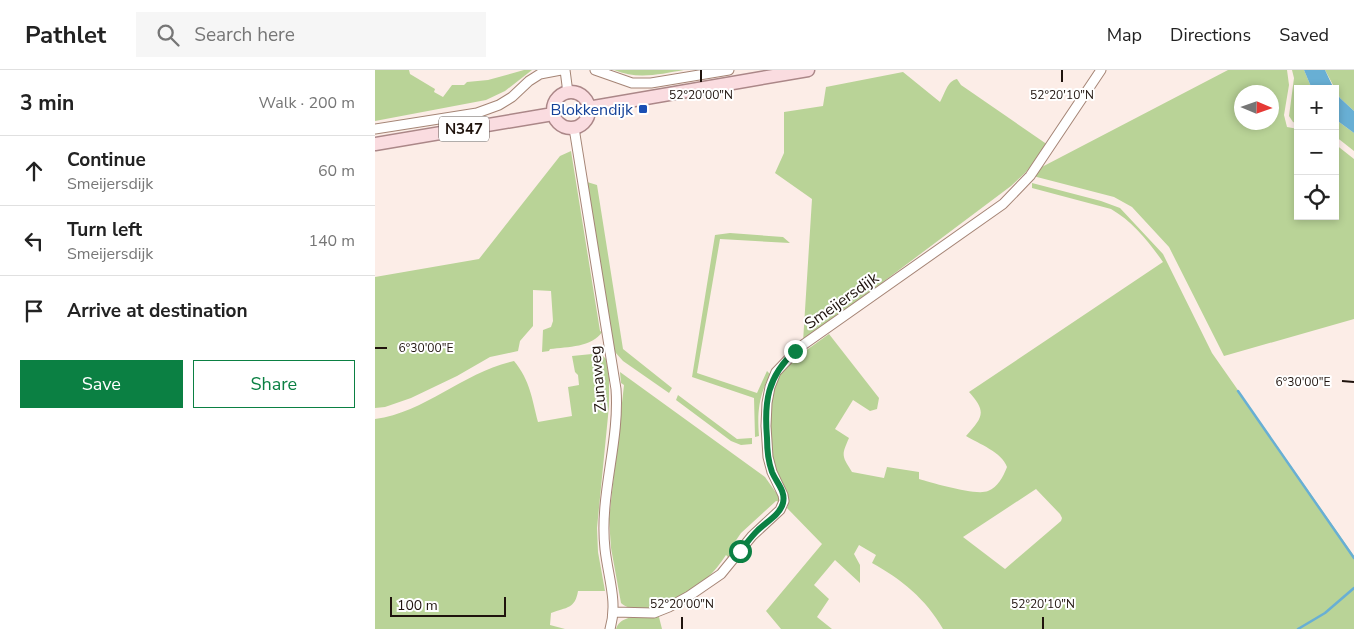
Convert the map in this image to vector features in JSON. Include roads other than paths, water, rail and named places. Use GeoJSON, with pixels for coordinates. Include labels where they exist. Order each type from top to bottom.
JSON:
{"type":"FeatureCollection","features":[{"type":"Feature","properties":{"kind":"main road"},"geometry":{"type":"LineString","coordinates":[[588,108],[808,70]]}},
{"type":"Feature","properties":{"kind":"main road"},"geometry":{"type":"LineString","coordinates":[[568,93],[580,95],[586,101],[588,108],[586,119],[581,125],[574,128],[561,126],[553,114],[553,105],[557,99],[568,93]]}},
{"type":"Feature","properties":{"kind":"main road","name":"N347"},"geometry":{"type":"LineString","coordinates":[[375,144],[553,114]]}},
{"type":"Feature","properties":{"kind":"street"},"geometry":{"type":"LineString","coordinates":[[375,130],[477,113],[499,105],[512,97],[529,81],[540,74],[561,70]]}},
{"type":"Feature","properties":{"kind":"street"},"geometry":{"type":"LineString","coordinates":[[565,70],[568,93]]}},
{"type":"Feature","properties":{"kind":"street"},"geometry":{"type":"LineString","coordinates":[[595,70],[632,83],[651,83],[729,70]]}},
{"type":"Feature","properties":{"kind":"street","name":"Smeijersdijk"},"geometry":{"type":"LineString","coordinates":[[614,612],[654,613],[685,599],[721,574],[756,532],[777,513],[783,505],[783,495],[770,463],[766,415],[768,396],[776,372],[800,347],[1003,204],[1030,176],[1101,70]]}},
{"type":"Feature","properties":{"kind":"street","name":"Zunaweg"},"geometry":{"type":"LineString","coordinates":[[574,128],[616,389],[616,410],[604,524],[605,550],[614,602],[611,629]]}},
{"type":"Feature","properties":{"kind":"water"},"geometry":{"type":"Polygon","coordinates":[[[1304,70],[1325,70],[1332,85],[1310,85],[1304,70]]]}},
{"type":"Feature","properties":{"kind":"water"},"geometry":{"type":"Polygon","coordinates":[[[1339,96],[1354,111],[1354,133],[1339,122],[1339,96]]]}},
{"type":"Feature","properties":{"kind":"waterway"},"geometry":{"type":"LineString","coordinates":[[1238,391],[1354,558]]}},
{"type":"Feature","properties":{"kind":"waterway"},"geometry":{"type":"LineString","coordinates":[[1298,629],[1325,613],[1354,588]]}},
{"type":"Feature","properties":{"kind":"place","name":"Blokkendijk"},"geometry":{"type":"Point","coordinates":[643,109]}}]}
